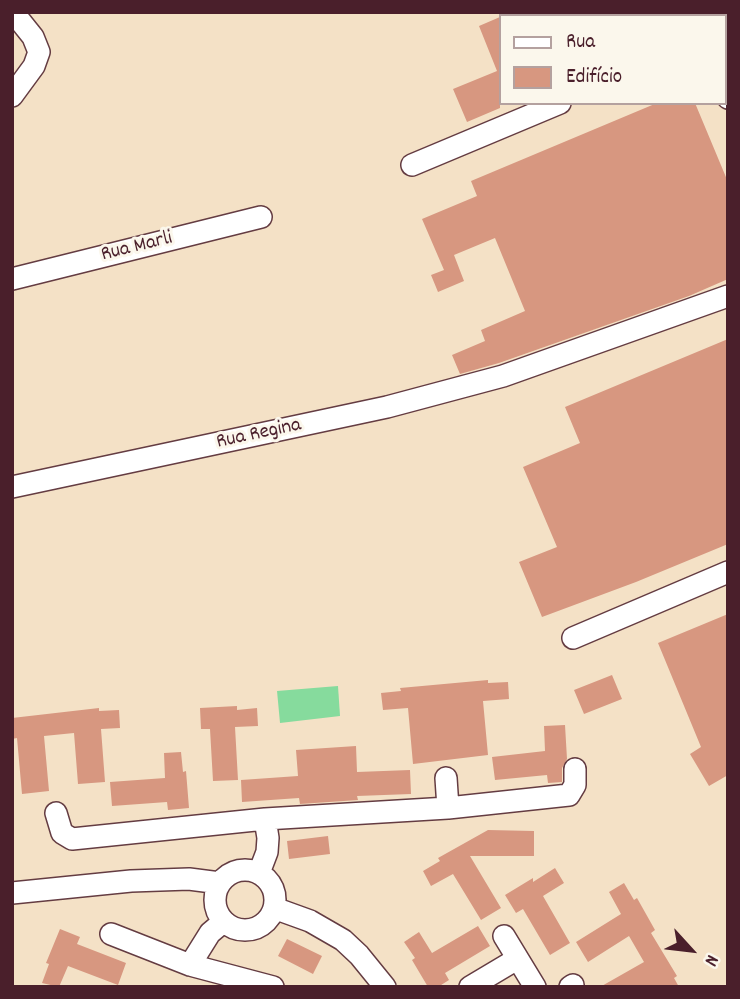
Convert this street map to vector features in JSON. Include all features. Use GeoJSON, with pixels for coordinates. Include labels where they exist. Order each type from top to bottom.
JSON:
{"type":"FeatureCollection","features":[{"type":"Feature","properties":{"kind":"street"},"geometry":{"type":"LineString","coordinates":[[12,96],[34,66],[39,52],[33,37],[13,12]]}},
{"type":"Feature","properties":{"kind":"street"},"geometry":{"type":"LineString","coordinates":[[412,165],[555,105]]}},
{"type":"Feature","properties":{"kind":"street","name":"Rua Marli"},"geometry":{"type":"LineString","coordinates":[[12,279],[261,217]]}},
{"type":"Feature","properties":{"kind":"street","name":"Rua Regina"},"geometry":{"type":"LineString","coordinates":[[12,487],[387,407],[503,376],[728,296]]}},
{"type":"Feature","properties":{"kind":"street"},"geometry":{"type":"LineString","coordinates":[[573,638],[728,572]]}},
{"type":"Feature","properties":{"kind":"street"},"geometry":{"type":"LineString","coordinates":[[56,813],[62,833],[72,839],[265,819],[448,808],[569,795],[575,785],[575,769]]}},
{"type":"Feature","properties":{"kind":"street"},"geometry":{"type":"LineString","coordinates":[[446,778],[448,808]]}},
{"type":"Feature","properties":{"kind":"street"},"geometry":{"type":"LineString","coordinates":[[259,873],[267,852],[265,819]]}},
{"type":"Feature","properties":{"kind":"street"},"geometry":{"type":"LineString","coordinates":[[247,869],[259,873],[273,889],[274,908],[265,923],[248,931],[239,930],[223,922],[214,897],[220,883],[225,877],[239,870],[247,869]]}},
{"type":"Feature","properties":{"kind":"street"},"geometry":{"type":"LineString","coordinates":[[12,893],[131,881],[189,879],[220,883]]}},
{"type":"Feature","properties":{"kind":"street"},"geometry":{"type":"LineString","coordinates":[[274,908],[310,921],[343,940],[385,987]]}},
{"type":"Feature","properties":{"kind":"street"},"geometry":{"type":"LineString","coordinates":[[190,965],[210,933],[223,922]]}},
{"type":"Feature","properties":{"kind":"street"},"geometry":{"type":"LineString","coordinates":[[111,934],[190,965],[273,987]]}},
{"type":"Feature","properties":{"kind":"street"},"geometry":{"type":"LineString","coordinates":[[504,936],[535,987]]}},
{"type":"Feature","properties":{"kind":"street"},"geometry":{"type":"LineString","coordinates":[[470,987],[517,959]]}},
{"type":"Feature","properties":{"kind":"green space"},"geometry":{"type":"Polygon","coordinates":[[[338,686],[340,716],[280,723],[277,691],[338,686]]]}},
{"type":"Feature","properties":{"kind":"building"},"geometry":{"type":"Polygon","coordinates":[[[498,18],[500,108],[467,122],[453,89],[497,71],[479,26],[498,18]]]}},
{"type":"Feature","properties":{"kind":"building"},"geometry":{"type":"Polygon","coordinates":[[[652,105],[696,105],[728,182],[728,279],[689,296],[499,363],[460,374],[452,355],[485,341],[481,330],[525,311],[495,238],[454,255],[464,281],[438,292],[431,275],[444,270],[422,219],[477,196],[471,181],[652,105]]]}},
{"type":"Feature","properties":{"kind":"building"},"geometry":{"type":"Polygon","coordinates":[[[728,339],[728,544],[542,617],[519,562],[557,547],[523,467],[580,443],[565,407],[728,339]]]}},
{"type":"Feature","properties":{"kind":"building"},"geometry":{"type":"Polygon","coordinates":[[[728,614],[728,775],[709,786],[690,754],[701,747],[658,643],[728,614]]]}},
{"type":"Feature","properties":{"kind":"building"},"geometry":{"type":"Polygon","coordinates":[[[612,675],[622,699],[584,714],[574,690],[612,675]]]}},
{"type":"Feature","properties":{"kind":"building"},"geometry":{"type":"Polygon","coordinates":[[[488,680],[488,683],[508,682],[509,699],[483,701],[488,755],[413,764],[408,708],[383,710],[381,693],[401,691],[400,688],[488,680]]]}},
{"type":"Feature","properties":{"kind":"building"},"geometry":{"type":"Polygon","coordinates":[[[237,706],[237,710],[257,708],[258,726],[235,727],[238,780],[213,781],[210,729],[201,729],[200,708],[237,706]]]}},
{"type":"Feature","properties":{"kind":"building"},"geometry":{"type":"Polygon","coordinates":[[[99,708],[99,711],[119,710],[120,728],[101,729],[105,782],[78,784],[74,733],[44,736],[49,791],[22,794],[17,738],[12,739],[12,718],[99,708]]]}},
{"type":"Feature","properties":{"kind":"building"},"geometry":{"type":"Polygon","coordinates":[[[565,725],[567,759],[562,768],[562,782],[548,783],[547,775],[495,780],[492,757],[545,751],[544,726],[565,725]]]}},
{"type":"Feature","properties":{"kind":"building"},"geometry":{"type":"Polygon","coordinates":[[[356,746],[357,772],[410,770],[411,794],[357,796],[358,800],[300,804],[299,798],[242,802],[241,780],[298,776],[296,750],[356,746]]]}},
{"type":"Feature","properties":{"kind":"building"},"geometry":{"type":"Polygon","coordinates":[[[181,752],[183,772],[186,771],[189,808],[168,810],[167,802],[112,806],[110,782],[165,778],[164,753],[181,752]]]}},
{"type":"Feature","properties":{"kind":"building"},"geometry":{"type":"Polygon","coordinates":[[[488,830],[534,831],[534,856],[470,856],[501,908],[481,920],[453,874],[431,886],[423,871],[440,861],[438,858],[488,830]]]}},
{"type":"Feature","properties":{"kind":"building"},"geometry":{"type":"Polygon","coordinates":[[[328,836],[330,854],[289,859],[287,841],[328,836]]]}},
{"type":"Feature","properties":{"kind":"building"},"geometry":{"type":"Polygon","coordinates":[[[555,868],[564,883],[543,896],[570,943],[550,955],[523,909],[516,913],[505,895],[555,868]]]}},
{"type":"Feature","properties":{"kind":"building"},"geometry":{"type":"Polygon","coordinates":[[[624,883],[634,900],[637,898],[655,930],[651,933],[677,976],[674,978],[679,987],[600,987],[644,962],[629,936],[588,962],[576,942],[621,914],[609,892],[624,883]]]}},
{"type":"Feature","properties":{"kind":"building"},"geometry":{"type":"Polygon","coordinates":[[[478,926],[490,946],[445,973],[449,980],[438,987],[428,987],[412,960],[415,958],[404,942],[419,932],[432,953],[478,926]]]}},
{"type":"Feature","properties":{"kind":"building"},"geometry":{"type":"Polygon","coordinates":[[[60,929],[80,937],[77,944],[126,963],[118,985],[68,966],[59,987],[42,983],[49,964],[46,963],[60,929]]]}},
{"type":"Feature","properties":{"kind":"building"},"geometry":{"type":"Polygon","coordinates":[[[287,939],[322,956],[313,974],[278,956],[287,939]]]}}]}
